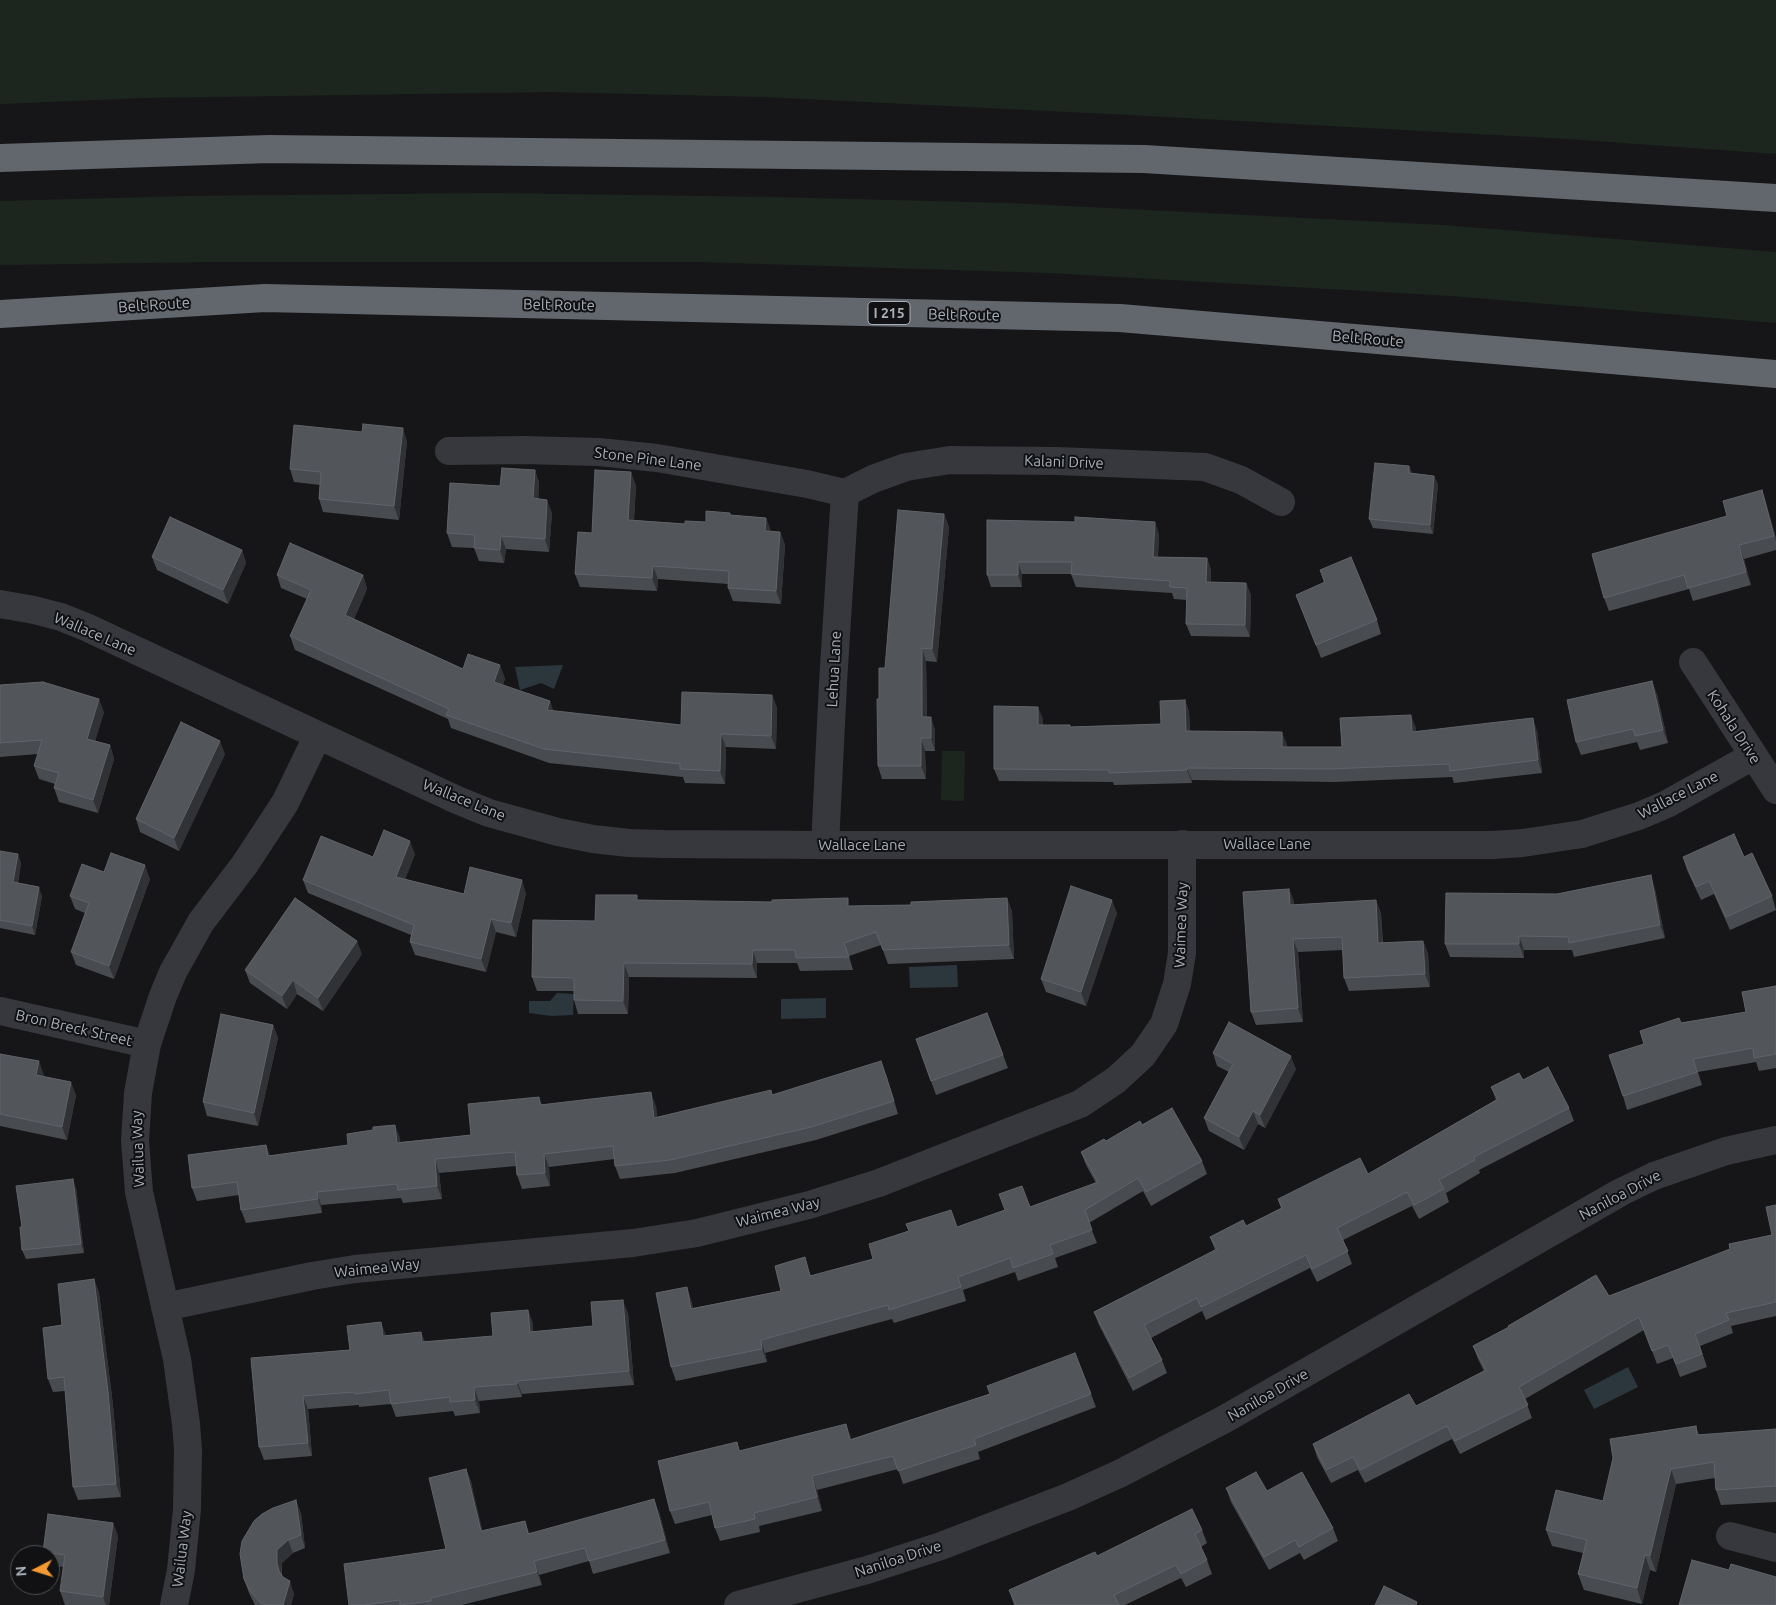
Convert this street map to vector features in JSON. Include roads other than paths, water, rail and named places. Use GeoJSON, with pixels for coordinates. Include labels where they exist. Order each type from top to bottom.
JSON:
{"type":"FeatureCollection","features":[{"type":"Feature","properties":{"kind":"highway"},"geometry":{"type":"LineString","coordinates":[[0,158],[269,149],[1144,158],[1776,198]]}},
{"type":"Feature","properties":{"kind":"highway","name":"Belt Route"},"geometry":{"type":"LineString","coordinates":[[0,314],[265,298],[1120,318],[1776,374]]}},
{"type":"Feature","properties":{"kind":"street","name":"Stone Pine Lane"},"geometry":{"type":"LineString","coordinates":[[449,451],[571,451],[657,458],[807,484],[846,493]]}},
{"type":"Feature","properties":{"kind":"street","name":"Kalani Drive"},"geometry":{"type":"LineString","coordinates":[[846,493],[873,479],[906,467],[942,461],[1057,461],[1205,468],[1241,480],[1281,502]]}},
{"type":"Feature","properties":{"kind":"street","name":"Lehua Lane"},"geometry":{"type":"LineString","coordinates":[[825,846],[832,683],[846,493]]}},
{"type":"Feature","properties":{"kind":"street","name":"Wallace Lane"},"geometry":{"type":"LineString","coordinates":[[0,604],[34,610],[86,627],[457,800],[498,816],[593,839],[646,844],[825,846],[1493,845],[1552,839],[1611,826],[1667,804],[1754,756]]}},
{"type":"Feature","properties":{"kind":"street","name":"Kohala Drive"},"geometry":{"type":"LineString","coordinates":[[1693,662],[1776,790]]}},
{"type":"Feature","properties":{"kind":"street","name":"Wailua Way"},"geometry":{"type":"LineString","coordinates":[[174,1605],[187,1509],[188,1449],[184,1401],[179,1373],[143,1215],[136,1167],[136,1116],[147,1044],[163,996],[186,948],[201,922],[246,864],[285,803],[318,735]]}},
{"type":"Feature","properties":{"kind":"street","name":"Waimea Way"},"geometry":{"type":"LineString","coordinates":[[165,1307],[312,1276],[355,1270],[633,1243],[697,1233],[809,1206],[879,1183],[1080,1104],[1116,1080],[1143,1055],[1164,1024],[1177,984],[1182,953],[1182,844]]}},
{"type":"Feature","properties":{"kind":"street","name":"Bron Breck Street"},"geometry":{"type":"LineString","coordinates":[[0,1011],[147,1044]]}},
{"type":"Feature","properties":{"kind":"street","name":"Naniloa Drive"},"geometry":{"type":"LineString","coordinates":[[738,1605],[867,1570],[941,1546],[1068,1498],[1136,1466],[1223,1420],[1612,1197],[1645,1180],[1707,1157],[1776,1140]]}},
{"type":"Feature","properties":{"kind":"street"},"geometry":{"type":"LineString","coordinates":[[1730,1536],[1776,1548]]}}]}
